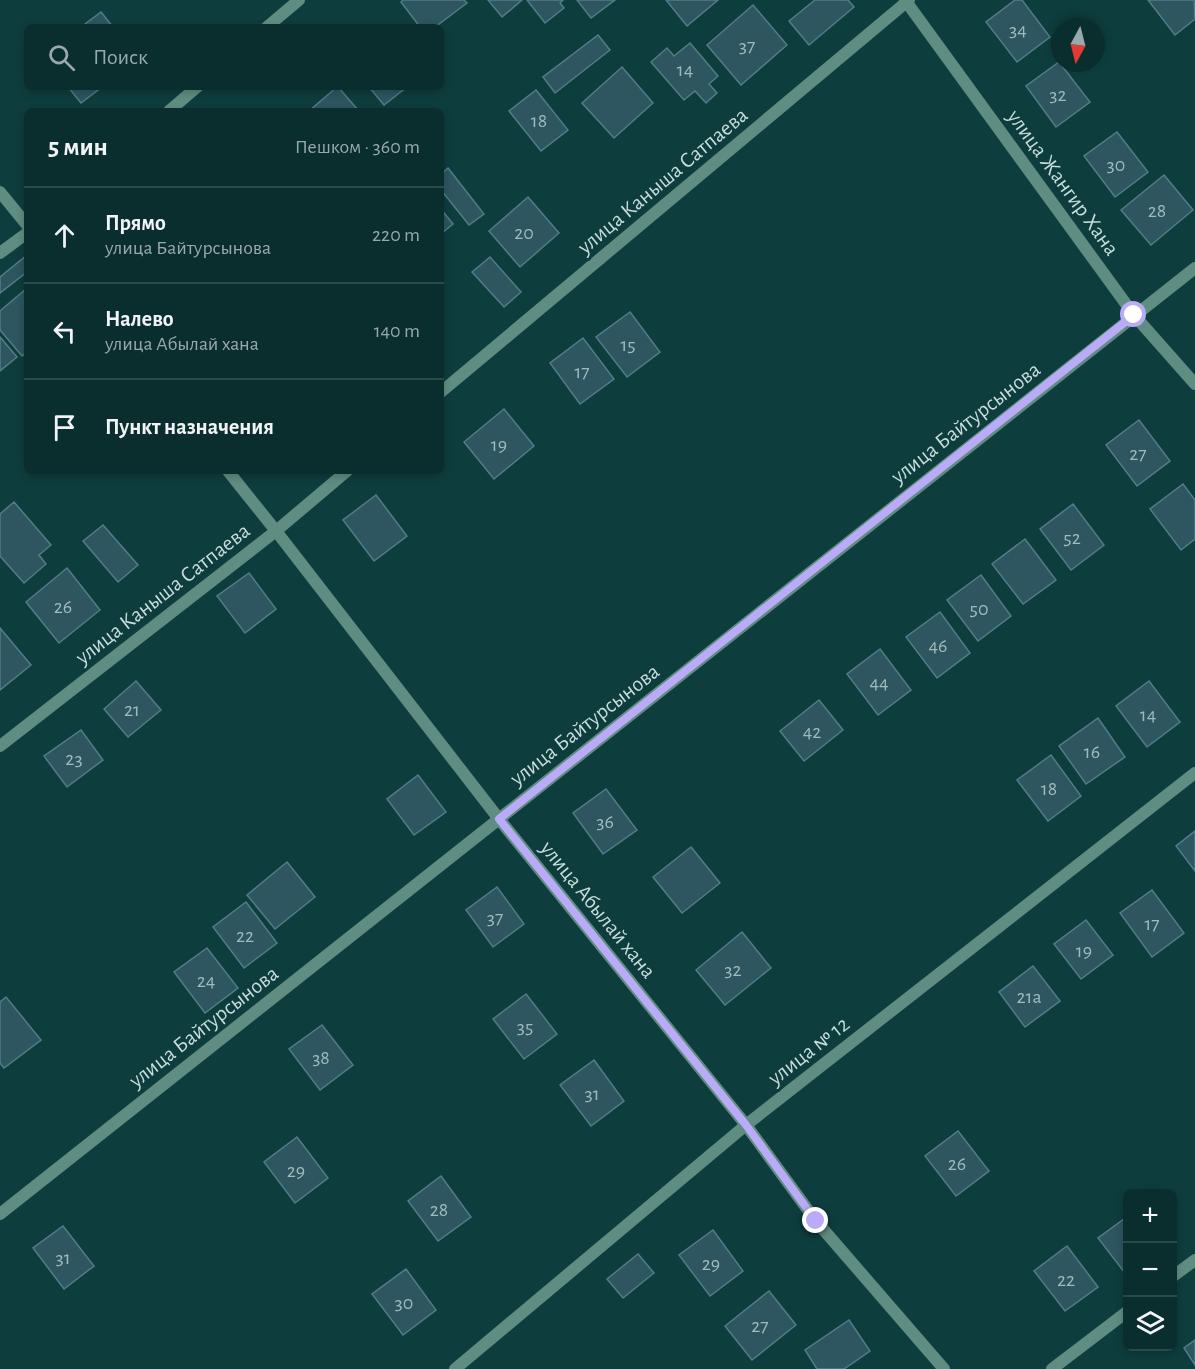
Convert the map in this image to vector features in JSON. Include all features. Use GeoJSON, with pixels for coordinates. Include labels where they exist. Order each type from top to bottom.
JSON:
{"type":"FeatureCollection","features":[{"type":"Feature","properties":{"kind":"street"},"geometry":{"type":"LineString","coordinates":[[271,24],[299,0]]}},
{"type":"Feature","properties":{"kind":"street","name":"улица Жангир Хана"},"geometry":{"type":"LineString","coordinates":[[907,1],[1134,315],[1195,384]]}},
{"type":"Feature","properties":{"kind":"street","name":"улица Каныша Сатпаева"},"geometry":{"type":"LineString","coordinates":[[444,389],[907,1]]}},
{"type":"Feature","properties":{"kind":"street"},"geometry":{"type":"LineString","coordinates":[[172,108],[194,90]]}},
{"type":"Feature","properties":{"kind":"street"},"geometry":{"type":"LineString","coordinates":[[0,192],[24,221]]}},
{"type":"Feature","properties":{"kind":"street"},"geometry":{"type":"LineString","coordinates":[[0,254],[24,235]]}},
{"type":"Feature","properties":{"kind":"street","name":"улица Байтурсынова"},"geometry":{"type":"LineString","coordinates":[[0,1214],[1195,268]]}},
{"type":"Feature","properties":{"kind":"street","name":"улица Абылай хана"},"geometry":{"type":"LineString","coordinates":[[230,474],[499,819],[746,1125],[816,1221],[944,1369]]}},
{"type":"Feature","properties":{"kind":"street","name":"улица Каныша Сатпаева"},"geometry":{"type":"LineString","coordinates":[[0,746],[276,531],[343,474]]}},
{"type":"Feature","properties":{"kind":"street","name":"улица № 12"},"geometry":{"type":"LineString","coordinates":[[455,1369],[746,1125],[1195,773]]}},
{"type":"Feature","properties":{"kind":"street"},"geometry":{"type":"LineString","coordinates":[[1177,1274],[1195,1260]]}},
{"type":"Feature","properties":{"kind":"street"},"geometry":{"type":"LineString","coordinates":[[1052,1369],[1123,1315]]}},
{"type":"Feature","properties":{"kind":"building"},"geometry":{"type":"Polygon","coordinates":[[[403,0],[464,0],[467,3],[439,24],[418,24],[401,2],[403,0]]]}},
{"type":"Feature","properties":{"kind":"building"},"geometry":{"type":"Polygon","coordinates":[[[488,0],[522,0],[502,17],[488,0]]]}},
{"type":"Feature","properties":{"kind":"building"},"geometry":{"type":"Polygon","coordinates":[[[527,0],[563,0],[560,3],[564,8],[545,23],[527,0]]]}},
{"type":"Feature","properties":{"kind":"building"},"geometry":{"type":"Polygon","coordinates":[[[577,0],[615,0],[591,18],[577,0]]]}},
{"type":"Feature","properties":{"kind":"building"},"geometry":{"type":"Polygon","coordinates":[[[666,0],[718,0],[687,26],[666,0]]]}},
{"type":"Feature","properties":{"kind":"building"},"geometry":{"type":"Polygon","coordinates":[[[815,0],[848,0],[854,7],[809,45],[789,21],[815,0]]]}},
{"type":"Feature","properties":{"kind":"building"},"geometry":{"type":"Polygon","coordinates":[[[1015,0],[1022,0],[1050,37],[1017,62],[986,22],[1015,0]]]}},
{"type":"Feature","properties":{"kind":"building"},"geometry":{"type":"Polygon","coordinates":[[[1148,0],[1194,0],[1195,19],[1175,35],[1148,0]]]}},
{"type":"Feature","properties":{"kind":"building"},"geometry":{"type":"Polygon","coordinates":[[[753,5],[787,45],[741,85],[707,45],[753,5]]]}},
{"type":"Feature","properties":{"kind":"building"},"geometry":{"type":"Polygon","coordinates":[[[101,12],[111,24],[85,24],[101,12]]]}},
{"type":"Feature","properties":{"kind":"building"},"geometry":{"type":"Polygon","coordinates":[[[598,35],[610,50],[555,93],[543,77],[598,35]]]}},
{"type":"Feature","properties":{"kind":"building"},"geometry":{"type":"Polygon","coordinates":[[[690,43],[718,76],[709,84],[717,93],[706,103],[695,91],[684,100],[651,62],[667,48],[674,56],[690,43]]]}},
{"type":"Feature","properties":{"kind":"building"},"geometry":{"type":"Polygon","coordinates":[[[622,67],[653,103],[614,138],[582,103],[622,67]]]}},
{"type":"Feature","properties":{"kind":"building"},"geometry":{"type":"Polygon","coordinates":[[[1051,68],[1051,72],[1067,72],[1090,102],[1056,127],[1026,86],[1051,68]]]}},
{"type":"Feature","properties":{"kind":"building"},"geometry":{"type":"Polygon","coordinates":[[[70,90],[98,90],[81,103],[70,90]]]}},
{"type":"Feature","properties":{"kind":"building"},"geometry":{"type":"Polygon","coordinates":[[[334,90],[341,90],[356,108],[312,108],[334,90]]]}},
{"type":"Feature","properties":{"kind":"building"},"geometry":{"type":"Polygon","coordinates":[[[372,90],[403,90],[384,105],[372,90]]]}},
{"type":"Feature","properties":{"kind":"building"},"geometry":{"type":"Polygon","coordinates":[[[536,90],[568,130],[541,151],[509,111],[536,90]]]}},
{"type":"Feature","properties":{"kind":"building"},"geometry":{"type":"Polygon","coordinates":[[[1117,132],[1148,172],[1115,197],[1084,156],[1117,132]]]}},
{"type":"Feature","properties":{"kind":"building"},"geometry":{"type":"Polygon","coordinates":[[[448,168],[484,214],[469,225],[444,194],[444,171],[448,168]]]}},
{"type":"Feature","properties":{"kind":"building"},"geometry":{"type":"Polygon","coordinates":[[[1164,175],[1193,210],[1151,245],[1121,210],[1164,175]]]}},
{"type":"Feature","properties":{"kind":"building"},"geometry":{"type":"Polygon","coordinates":[[[528,197],[559,233],[520,267],[489,231],[528,197]]]}},
{"type":"Feature","properties":{"kind":"building"},"geometry":{"type":"Polygon","coordinates":[[[444,213],[453,224],[444,232],[444,213]]]}},
{"type":"Feature","properties":{"kind":"building"},"geometry":{"type":"Polygon","coordinates":[[[24,257],[24,274],[0,293],[0,277],[24,257]]]}},
{"type":"Feature","properties":{"kind":"building"},"geometry":{"type":"Polygon","coordinates":[[[490,257],[521,292],[504,307],[472,272],[490,257]]]}},
{"type":"Feature","properties":{"kind":"building"},"geometry":{"type":"Polygon","coordinates":[[[24,291],[24,354],[22,356],[0,330],[0,311],[24,291]]]}},
{"type":"Feature","properties":{"kind":"building"},"geometry":{"type":"Polygon","coordinates":[[[630,312],[660,352],[627,377],[596,337],[630,312]]]}},
{"type":"Feature","properties":{"kind":"building"},"geometry":{"type":"Polygon","coordinates":[[[0,337],[17,357],[0,371],[0,337]]]}},
{"type":"Feature","properties":{"kind":"building"},"geometry":{"type":"Polygon","coordinates":[[[583,338],[614,379],[580,404],[550,363],[583,338]]]}},
{"type":"Feature","properties":{"kind":"building"},"geometry":{"type":"Polygon","coordinates":[[[504,409],[534,446],[494,479],[464,442],[504,409]]]}},
{"type":"Feature","properties":{"kind":"building"},"geometry":{"type":"Polygon","coordinates":[[[1139,420],[1170,461],[1137,486],[1106,445],[1139,420]]]}},
{"type":"Feature","properties":{"kind":"building"},"geometry":{"type":"Polygon","coordinates":[[[1183,484],[1195,500],[1195,539],[1181,550],[1150,509],[1183,484]]]}},
{"type":"Feature","properties":{"kind":"building"},"geometry":{"type":"Polygon","coordinates":[[[376,495],[407,536],[374,561],[343,520],[376,495]]]}},
{"type":"Feature","properties":{"kind":"building"},"geometry":{"type":"Polygon","coordinates":[[[14,502],[51,545],[39,555],[46,564],[24,583],[0,556],[0,514],[14,502]]]}},
{"type":"Feature","properties":{"kind":"building"},"geometry":{"type":"Polygon","coordinates":[[[1073,504],[1104,545],[1071,570],[1040,529],[1073,504]]]}},
{"type":"Feature","properties":{"kind":"building"},"geometry":{"type":"Polygon","coordinates":[[[103,525],[138,565],[118,582],[83,541],[103,525]]]}},
{"type":"Feature","properties":{"kind":"building"},"geometry":{"type":"Polygon","coordinates":[[[1025,539],[1056,580],[1023,604],[992,564],[1025,539]]]}},
{"type":"Feature","properties":{"kind":"building"},"geometry":{"type":"Polygon","coordinates":[[[67,568],[100,610],[59,643],[26,602],[67,568]]]}},
{"type":"Feature","properties":{"kind":"building"},"geometry":{"type":"Polygon","coordinates":[[[249,573],[276,609],[245,633],[217,596],[249,573]]]}},
{"type":"Feature","properties":{"kind":"building"},"geometry":{"type":"Polygon","coordinates":[[[981,575],[1011,616],[978,641],[947,600],[981,575]]]}},
{"type":"Feature","properties":{"kind":"building"},"geometry":{"type":"Polygon","coordinates":[[[940,612],[970,653],[937,678],[906,637],[940,612]]]}},
{"type":"Feature","properties":{"kind":"building"},"geometry":{"type":"Polygon","coordinates":[[[0,628],[31,665],[0,690],[0,628]]]}},
{"type":"Feature","properties":{"kind":"building"},"geometry":{"type":"Polygon","coordinates":[[[880,649],[911,690],[878,715],[847,674],[880,649]]]}},
{"type":"Feature","properties":{"kind":"building"},"geometry":{"type":"Polygon","coordinates":[[[136,681],[161,710],[128,737],[104,709],[136,681]]]}},
{"type":"Feature","properties":{"kind":"building"},"geometry":{"type":"Polygon","coordinates":[[[1149,681],[1180,722],[1147,747],[1116,706],[1149,681]]]}},
{"type":"Feature","properties":{"kind":"building"},"geometry":{"type":"Polygon","coordinates":[[[819,700],[843,730],[804,761],[780,731],[819,700]]]}},
{"type":"Feature","properties":{"kind":"building"},"geometry":{"type":"Polygon","coordinates":[[[1098,718],[1125,757],[1086,784],[1059,746],[1098,718]]]}},
{"type":"Feature","properties":{"kind":"building"},"geometry":{"type":"Polygon","coordinates":[[[81,730],[103,760],[67,787],[44,756],[81,730]]]}},
{"type":"Feature","properties":{"kind":"building"},"geometry":{"type":"Polygon","coordinates":[[[1051,755],[1081,796],[1048,821],[1017,780],[1051,755]]]}},
{"type":"Feature","properties":{"kind":"building"},"geometry":{"type":"Polygon","coordinates":[[[418,775],[446,812],[414,835],[387,799],[418,775]]]}},
{"type":"Feature","properties":{"kind":"building"},"geometry":{"type":"Polygon","coordinates":[[[606,789],[637,830],[603,854],[573,813],[606,789]]]}},
{"type":"Feature","properties":{"kind":"building"},"geometry":{"type":"Polygon","coordinates":[[[1195,831],[1195,871],[1176,846],[1195,831]]]}},
{"type":"Feature","properties":{"kind":"building"},"geometry":{"type":"Polygon","coordinates":[[[691,847],[720,883],[682,913],[653,877],[691,847]]]}},
{"type":"Feature","properties":{"kind":"building"},"geometry":{"type":"Polygon","coordinates":[[[287,862],[315,897],[275,929],[247,895],[287,862]]]}},
{"type":"Feature","properties":{"kind":"building"},"geometry":{"type":"Polygon","coordinates":[[[497,887],[524,924],[493,947],[466,910],[497,887]]]}},
{"type":"Feature","properties":{"kind":"building"},"geometry":{"type":"Polygon","coordinates":[[[1152,890],[1184,933],[1152,957],[1120,913],[1152,890]]]}},
{"type":"Feature","properties":{"kind":"building"},"geometry":{"type":"Polygon","coordinates":[[[246,902],[277,943],[244,968],[213,927],[246,902]]]}},
{"type":"Feature","properties":{"kind":"building"},"geometry":{"type":"Polygon","coordinates":[[[1086,920],[1113,955],[1081,979],[1054,944],[1086,920]]]}},
{"type":"Feature","properties":{"kind":"building"},"geometry":{"type":"Polygon","coordinates":[[[742,932],[771,968],[725,1005],[696,970],[742,932]]]}},
{"type":"Feature","properties":{"kind":"building"},"geometry":{"type":"Polygon","coordinates":[[[207,948],[238,988],[205,1013],[174,972],[207,948]]]}},
{"type":"Feature","properties":{"kind":"building"},"geometry":{"type":"Polygon","coordinates":[[[1033,966],[1060,1001],[1025,1027],[999,992],[1033,966]]]}},
{"type":"Feature","properties":{"kind":"building"},"geometry":{"type":"Polygon","coordinates":[[[526,994],[557,1034],[524,1059],[493,1019],[526,994]]]}},
{"type":"Feature","properties":{"kind":"building"},"geometry":{"type":"Polygon","coordinates":[[[6,997],[41,1040],[4,1068],[0,1063],[0,1002],[6,997]]]}},
{"type":"Feature","properties":{"kind":"building"},"geometry":{"type":"Polygon","coordinates":[[[322,1025],[353,1065],[320,1090],[289,1049],[322,1025]]]}},
{"type":"Feature","properties":{"kind":"building"},"geometry":{"type":"Polygon","coordinates":[[[594,1060],[624,1101],[591,1126],[560,1085],[594,1060]]]}},
{"type":"Feature","properties":{"kind":"building"},"geometry":{"type":"Polygon","coordinates":[[[958,1131],[989,1171],[956,1196],[925,1156],[958,1131]]]}},
{"type":"Feature","properties":{"kind":"building"},"geometry":{"type":"Polygon","coordinates":[[[297,1137],[328,1178],[295,1203],[264,1162],[297,1137]]]}},
{"type":"Feature","properties":{"kind":"building"},"geometry":{"type":"Polygon","coordinates":[[[441,1176],[471,1217],[438,1241],[408,1201],[441,1176]]]}},
{"type":"Feature","properties":{"kind":"building"},"geometry":{"type":"Polygon","coordinates":[[[1123,1220],[1123,1270],[1098,1238],[1123,1220]]]}},
{"type":"Feature","properties":{"kind":"building"},"geometry":{"type":"Polygon","coordinates":[[[63,1226],[94,1266],[64,1289],[33,1248],[63,1226]]]}},
{"type":"Feature","properties":{"kind":"building"},"geometry":{"type":"Polygon","coordinates":[[[713,1230],[743,1271],[710,1296],[679,1255],[713,1230]]]}},
{"type":"Feature","properties":{"kind":"building"},"geometry":{"type":"Polygon","coordinates":[[[1067,1246],[1098,1287],[1065,1311],[1034,1271],[1067,1246]]]}},
{"type":"Feature","properties":{"kind":"building"},"geometry":{"type":"Polygon","coordinates":[[[638,1254],[654,1273],[623,1298],[607,1279],[638,1254]]]}},
{"type":"Feature","properties":{"kind":"building"},"geometry":{"type":"Polygon","coordinates":[[[406,1269],[436,1310],[403,1335],[372,1294],[406,1269]]]}},
{"type":"Feature","properties":{"kind":"building"},"geometry":{"type":"Polygon","coordinates":[[[769,1291],[796,1325],[752,1360],[725,1326],[769,1291]]]}},
{"type":"Feature","properties":{"kind":"building"},"geometry":{"type":"Polygon","coordinates":[[[849,1320],[870,1351],[844,1369],[817,1369],[805,1350],[849,1320]]]}},
{"type":"Feature","properties":{"kind":"building"},"geometry":{"type":"Polygon","coordinates":[[[1195,1340],[1195,1365],[1184,1348],[1195,1340]]]}},
{"type":"Feature","properties":{"kind":"route"},"geometry":{"type":"LineString","coordinates":[[816,1221],[746,1125],[499,819],[1134,315]]}}]}
